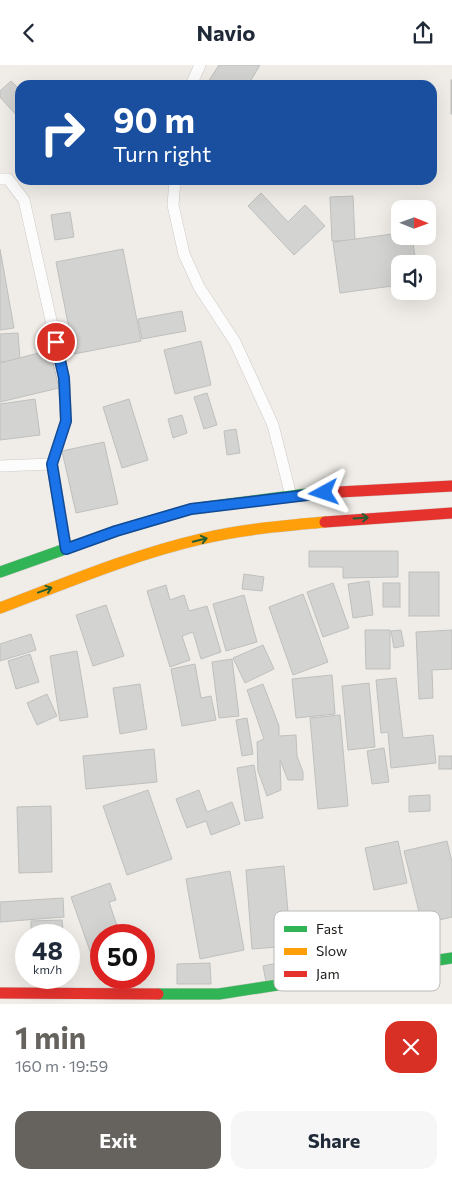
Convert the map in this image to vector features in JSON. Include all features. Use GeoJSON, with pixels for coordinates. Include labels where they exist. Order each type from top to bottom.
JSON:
{"type":"FeatureCollection","features":[{"type":"Feature","properties":{"kind":"main road"},"geometry":{"type":"LineString","coordinates":[[0,572],[116,531],[191,509],[291,496],[400,488],[452,487]]}},
{"type":"Feature","properties":{"kind":"main road"},"geometry":{"type":"LineString","coordinates":[[0,608],[130,559],[201,539],[257,528],[452,513]]}},
{"type":"Feature","properties":{"kind":"main road"},"geometry":{"type":"LineString","coordinates":[[0,993],[219,994],[274,986]]}},
{"type":"Feature","properties":{"kind":"lane"},"geometry":{"type":"LineString","coordinates":[[193,80],[200,65]]}},
{"type":"Feature","properties":{"kind":"lane"},"geometry":{"type":"LineString","coordinates":[[0,179],[8,179],[24,200],[64,378],[66,421],[52,464],[66,549]]}},
{"type":"Feature","properties":{"kind":"lane"},"geometry":{"type":"LineString","coordinates":[[175,185],[173,205],[184,255],[199,287],[235,342],[273,425],[291,496]]}},
{"type":"Feature","properties":{"kind":"lane"},"geometry":{"type":"LineString","coordinates":[[0,465],[52,464]]}},
{"type":"Feature","properties":{"kind":"building"},"geometry":{"type":"Polygon","coordinates":[[[219,65],[260,65],[251,80],[209,80],[219,65]]]}},
{"type":"Feature","properties":{"kind":"building"},"geometry":{"type":"Polygon","coordinates":[[[452,80],[452,114],[451,114],[452,80]]]}},
{"type":"Feature","properties":{"kind":"building"},"geometry":{"type":"Polygon","coordinates":[[[11,81],[15,85],[15,114],[0,97],[0,91],[11,81]]]}},
{"type":"Feature","properties":{"kind":"building"},"geometry":{"type":"Polygon","coordinates":[[[261,193],[288,222],[305,205],[325,226],[294,255],[248,206],[261,193]]]}},
{"type":"Feature","properties":{"kind":"building"},"geometry":{"type":"Polygon","coordinates":[[[353,196],[355,241],[332,241],[330,197],[353,196]]]}},
{"type":"Feature","properties":{"kind":"building"},"geometry":{"type":"Polygon","coordinates":[[[70,212],[74,237],[55,240],[51,215],[70,212]]]}},
{"type":"Feature","properties":{"kind":"building"},"geometry":{"type":"Polygon","coordinates":[[[391,234],[391,245],[413,245],[415,255],[391,255],[391,286],[340,293],[333,242],[391,234]]]}},
{"type":"Feature","properties":{"kind":"building"},"geometry":{"type":"Polygon","coordinates":[[[0,249],[14,328],[0,330],[0,249]]]}},
{"type":"Feature","properties":{"kind":"building"},"geometry":{"type":"Polygon","coordinates":[[[123,249],[141,341],[74,354],[56,262],[123,249]]]}},
{"type":"Feature","properties":{"kind":"building"},"geometry":{"type":"Polygon","coordinates":[[[182,311],[186,331],[142,339],[138,319],[182,311]]]}},
{"type":"Feature","properties":{"kind":"building"},"geometry":{"type":"Polygon","coordinates":[[[18,333],[20,360],[0,362],[0,334],[18,333]]]}},
{"type":"Feature","properties":{"kind":"building"},"geometry":{"type":"Polygon","coordinates":[[[201,341],[211,385],[175,394],[164,350],[201,341]]]}},
{"type":"Feature","properties":{"kind":"building"},"geometry":{"type":"Polygon","coordinates":[[[50,350],[59,388],[0,402],[0,363],[50,350]]]}},
{"type":"Feature","properties":{"kind":"building"},"geometry":{"type":"Polygon","coordinates":[[[207,393],[217,425],[204,429],[194,397],[207,393]]]}},
{"type":"Feature","properties":{"kind":"building"},"geometry":{"type":"Polygon","coordinates":[[[35,399],[40,435],[0,440],[0,404],[35,399]]]}},
{"type":"Feature","properties":{"kind":"building"},"geometry":{"type":"Polygon","coordinates":[[[129,399],[148,460],[122,468],[103,407],[129,399]]]}},
{"type":"Feature","properties":{"kind":"building"},"geometry":{"type":"Polygon","coordinates":[[[182,415],[187,433],[173,438],[168,419],[182,415]]]}},
{"type":"Feature","properties":{"kind":"building"},"geometry":{"type":"Polygon","coordinates":[[[236,429],[240,453],[227,455],[224,431],[236,429]]]}},
{"type":"Feature","properties":{"kind":"building"},"geometry":{"type":"Polygon","coordinates":[[[104,442],[118,504],[76,513],[62,451],[104,442]]]}},
{"type":"Feature","properties":{"kind":"building"},"geometry":{"type":"Polygon","coordinates":[[[309,551],[398,551],[398,577],[343,578],[343,567],[309,567],[309,551]]]}},
{"type":"Feature","properties":{"kind":"building"},"geometry":{"type":"Polygon","coordinates":[[[409,572],[439,572],[439,616],[409,616],[409,572]]]}},
{"type":"Feature","properties":{"kind":"building"},"geometry":{"type":"Polygon","coordinates":[[[244,574],[264,577],[262,591],[242,589],[244,574]]]}},
{"type":"Feature","properties":{"kind":"building"},"geometry":{"type":"Polygon","coordinates":[[[369,581],[373,615],[353,618],[348,584],[369,581]]]}},
{"type":"Feature","properties":{"kind":"building"},"geometry":{"type":"Polygon","coordinates":[[[333,583],[349,628],[323,637],[307,592],[333,583]]]}},
{"type":"Feature","properties":{"kind":"building"},"geometry":{"type":"Polygon","coordinates":[[[383,583],[400,583],[400,607],[383,607],[383,583]]]}},
{"type":"Feature","properties":{"kind":"building"},"geometry":{"type":"Polygon","coordinates":[[[166,585],[170,600],[184,595],[189,611],[207,606],[221,652],[201,659],[193,632],[182,636],[190,660],[170,667],[147,591],[166,585]]]}},
{"type":"Feature","properties":{"kind":"building"},"geometry":{"type":"Polygon","coordinates":[[[303,594],[328,662],[293,675],[269,607],[303,594]]]}},
{"type":"Feature","properties":{"kind":"building"},"geometry":{"type":"Polygon","coordinates":[[[244,595],[257,642],[226,651],[213,604],[244,595]]]}},
{"type":"Feature","properties":{"kind":"building"},"geometry":{"type":"Polygon","coordinates":[[[106,605],[124,656],[93,666],[76,615],[106,605]]]}},
{"type":"Feature","properties":{"kind":"building"},"geometry":{"type":"Polygon","coordinates":[[[365,630],[390,630],[390,669],[366,669],[365,630]]]}},
{"type":"Feature","properties":{"kind":"building"},"geometry":{"type":"Polygon","coordinates":[[[401,630],[404,646],[394,648],[391,631],[401,630]]]}},
{"type":"Feature","properties":{"kind":"building"},"geometry":{"type":"Polygon","coordinates":[[[452,630],[452,669],[432,670],[433,698],[419,699],[416,632],[452,630]]]}},
{"type":"Feature","properties":{"kind":"building"},"geometry":{"type":"Polygon","coordinates":[[[31,634],[36,650],[0,661],[0,644],[31,634]]]}},
{"type":"Feature","properties":{"kind":"building"},"geometry":{"type":"Polygon","coordinates":[[[263,645],[274,669],[245,683],[233,658],[263,645]]]}},
{"type":"Feature","properties":{"kind":"building"},"geometry":{"type":"Polygon","coordinates":[[[77,651],[88,717],[60,721],[50,656],[77,651]]]}},
{"type":"Feature","properties":{"kind":"building"},"geometry":{"type":"Polygon","coordinates":[[[30,654],[39,682],[16,689],[8,661],[30,654]]]}},
{"type":"Feature","properties":{"kind":"building"},"geometry":{"type":"Polygon","coordinates":[[[232,659],[239,716],[219,718],[212,662],[232,659]]]}},
{"type":"Feature","properties":{"kind":"building"},"geometry":{"type":"Polygon","coordinates":[[[195,664],[201,698],[211,696],[216,720],[182,726],[171,669],[195,664]]]}},
{"type":"Feature","properties":{"kind":"building"},"geometry":{"type":"Polygon","coordinates":[[[332,675],[335,714],[296,718],[292,679],[332,675]]]}},
{"type":"Feature","properties":{"kind":"building"},"geometry":{"type":"Polygon","coordinates":[[[396,678],[403,738],[433,735],[436,763],[391,768],[388,732],[381,733],[376,680],[396,678]]]}},
{"type":"Feature","properties":{"kind":"building"},"geometry":{"type":"Polygon","coordinates":[[[369,683],[375,747],[348,750],[342,686],[369,683]]]}},
{"type":"Feature","properties":{"kind":"building"},"geometry":{"type":"Polygon","coordinates":[[[140,684],[147,729],[120,734],[113,688],[140,684]]]}},
{"type":"Feature","properties":{"kind":"building"},"geometry":{"type":"Polygon","coordinates":[[[263,684],[279,726],[279,736],[296,735],[297,756],[303,772],[303,780],[288,780],[280,760],[281,790],[267,796],[258,771],[257,742],[264,739],[247,690],[263,684]]]}},
{"type":"Feature","properties":{"kind":"building"},"geometry":{"type":"Polygon","coordinates":[[[47,694],[57,716],[37,725],[27,703],[47,694]]]}},
{"type":"Feature","properties":{"kind":"building"},"geometry":{"type":"Polygon","coordinates":[[[340,715],[348,806],[318,809],[310,718],[340,715]]]}},
{"type":"Feature","properties":{"kind":"building"},"geometry":{"type":"Polygon","coordinates":[[[247,718],[253,754],[242,756],[236,720],[247,718]]]}},
{"type":"Feature","properties":{"kind":"building"},"geometry":{"type":"Polygon","coordinates":[[[384,748],[389,782],[372,784],[367,751],[384,748]]]}},
{"type":"Feature","properties":{"kind":"building"},"geometry":{"type":"Polygon","coordinates":[[[154,749],[157,782],[86,789],[83,756],[154,749]]]}},
{"type":"Feature","properties":{"kind":"building"},"geometry":{"type":"Polygon","coordinates":[[[439,756],[452,756],[452,769],[439,769],[439,756]]]}},
{"type":"Feature","properties":{"kind":"building"},"geometry":{"type":"Polygon","coordinates":[[[254,765],[263,818],[245,821],[237,768],[254,765]]]}},
{"type":"Feature","properties":{"kind":"building"},"geometry":{"type":"Polygon","coordinates":[[[148,790],[172,859],[127,875],[103,806],[148,790]]]}},
{"type":"Feature","properties":{"kind":"building"},"geometry":{"type":"Polygon","coordinates":[[[199,790],[207,812],[232,802],[240,824],[211,835],[206,821],[187,828],[176,799],[199,790]]]}},
{"type":"Feature","properties":{"kind":"building"},"geometry":{"type":"Polygon","coordinates":[[[430,795],[430,811],[409,812],[409,796],[430,795]]]}},
{"type":"Feature","properties":{"kind":"building"},"geometry":{"type":"Polygon","coordinates":[[[51,806],[52,872],[19,873],[17,807],[51,806]]]}},
{"type":"Feature","properties":{"kind":"building"},"geometry":{"type":"Polygon","coordinates":[[[398,841],[407,883],[374,890],[365,848],[398,841]]]}},
{"type":"Feature","properties":{"kind":"building"},"geometry":{"type":"Polygon","coordinates":[[[447,841],[452,862],[452,917],[440,920],[440,911],[419,911],[404,851],[447,841]]]}},
{"type":"Feature","properties":{"kind":"building"},"geometry":{"type":"Polygon","coordinates":[[[284,866],[288,911],[274,911],[274,947],[252,949],[246,870],[284,866]]]}},
{"type":"Feature","properties":{"kind":"building"},"geometry":{"type":"Polygon","coordinates":[[[230,871],[244,950],[200,959],[186,879],[230,871]]]}},
{"type":"Feature","properties":{"kind":"building"},"geometry":{"type":"Polygon","coordinates":[[[110,883],[116,900],[109,902],[116,924],[90,924],[90,951],[71,897],[110,883]]]}},
{"type":"Feature","properties":{"kind":"building"},"geometry":{"type":"Polygon","coordinates":[[[63,898],[64,917],[0,922],[0,902],[63,898]]]}},
{"type":"Feature","properties":{"kind":"building"},"geometry":{"type":"Polygon","coordinates":[[[62,920],[62,924],[31,924],[31,921],[62,920]]]}},
{"type":"Feature","properties":{"kind":"building"},"geometry":{"type":"Polygon","coordinates":[[[210,963],[211,984],[177,984],[177,964],[210,963]]]}},
{"type":"Feature","properties":{"kind":"building"},"geometry":{"type":"Polygon","coordinates":[[[274,964],[274,980],[266,982],[263,966],[274,964]]]}},
{"type":"Feature","properties":{"kind":"traffic: fast"},"geometry":{"type":"LineString","coordinates":[[0,572],[116,531],[191,509],[306,494],[339,492]]}},
{"type":"Feature","properties":{"kind":"traffic: fast"},"geometry":{"type":"LineString","coordinates":[[440,960],[452,958]]}},
{"type":"Feature","properties":{"kind":"traffic: fast"},"geometry":{"type":"LineString","coordinates":[[158,994],[219,994],[274,986]]}},
{"type":"Feature","properties":{"kind":"traffic: slow"},"geometry":{"type":"LineString","coordinates":[[0,608],[99,570],[201,539],[263,528],[325,522]]}},
{"type":"Feature","properties":{"kind":"traffic: jam"},"geometry":{"type":"LineString","coordinates":[[339,492],[452,486]]}},
{"type":"Feature","properties":{"kind":"traffic: jam"},"geometry":{"type":"LineString","coordinates":[[325,522],[452,513]]}},
{"type":"Feature","properties":{"kind":"traffic: jam"},"geometry":{"type":"LineString","coordinates":[[0,993],[158,994]]}},
{"type":"Feature","properties":{"kind":"route"},"geometry":{"type":"LineString","coordinates":[[56,342],[64,378],[66,421],[52,464],[66,549],[116,531],[191,509],[324,493]]}}]}
